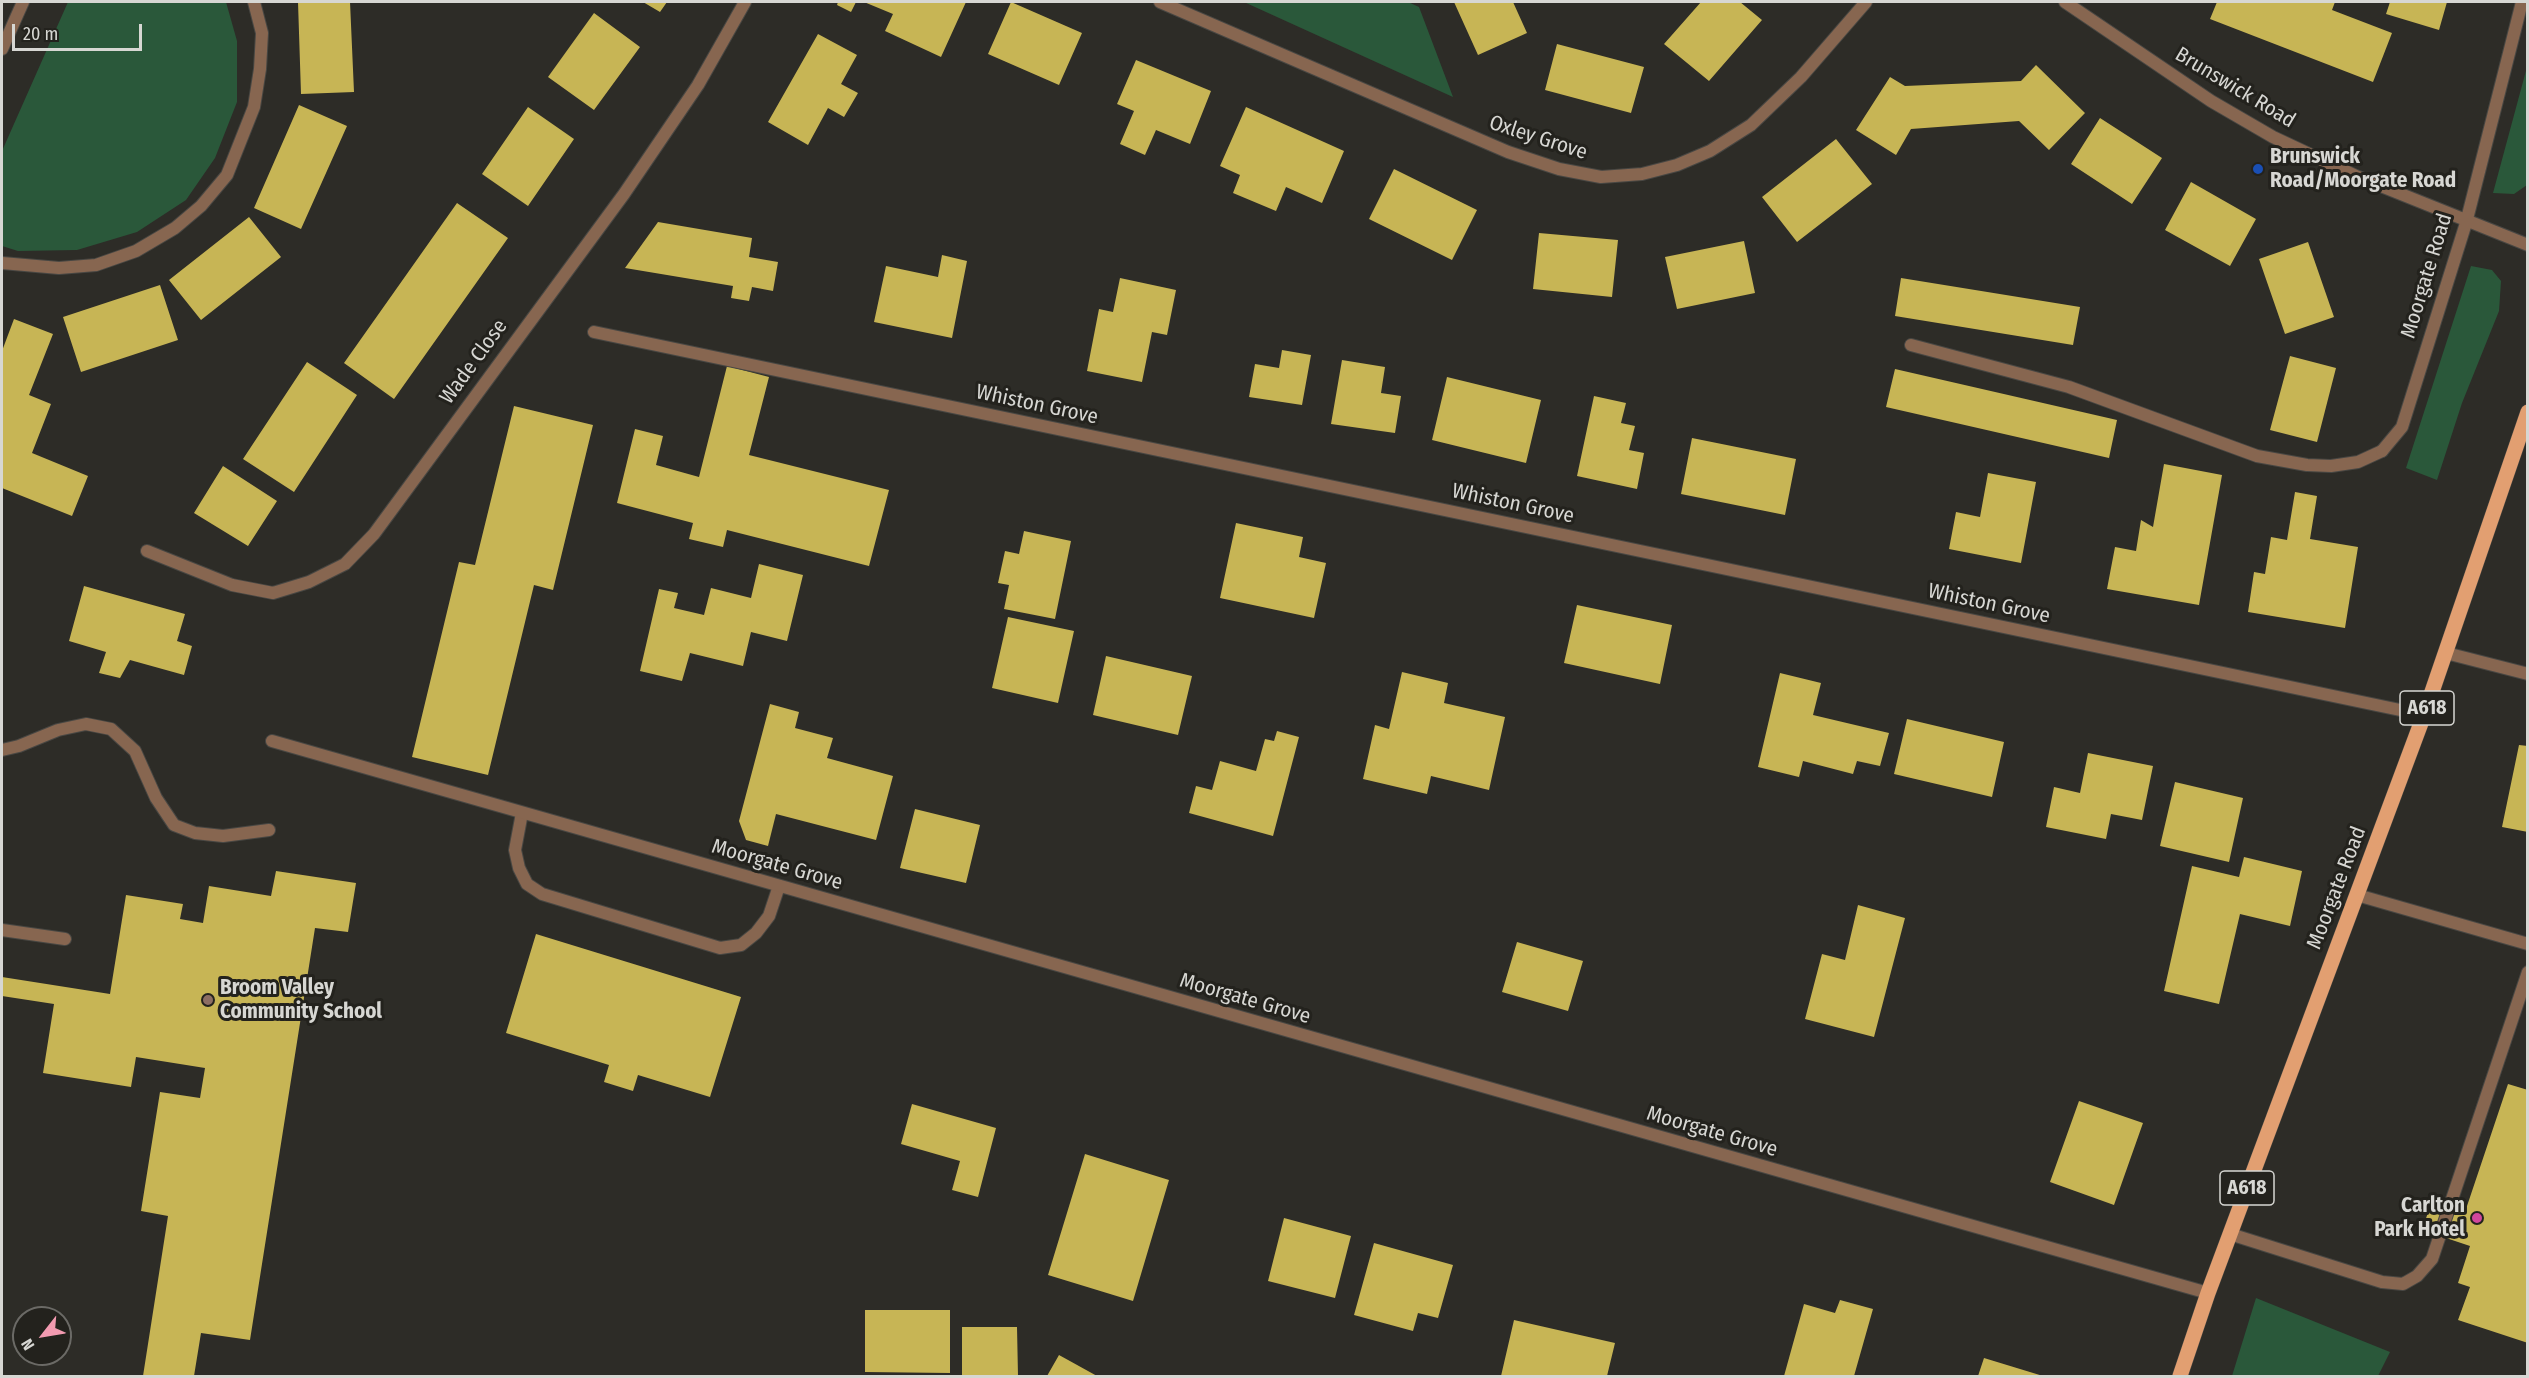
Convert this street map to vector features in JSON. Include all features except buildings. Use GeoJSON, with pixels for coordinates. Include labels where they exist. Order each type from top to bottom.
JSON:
{"type":"FeatureCollection","features":[{"type":"Feature","properties":{"kind":"main road","name":"Moorgate Road"},"geometry":{"type":"LineString","coordinates":[[2180,1377],[2208,1293],[2424,715],[2528,412]]}},
{"type":"Feature","properties":{"kind":"street"},"geometry":{"type":"LineString","coordinates":[[2,49],[23,2]]}},
{"type":"Feature","properties":{"kind":"street"},"geometry":{"type":"LineString","coordinates":[[2,263],[59,268],[96,265],[136,251],[176,228],[201,206],[227,175],[254,107],[261,69],[262,33],[254,2]]}},
{"type":"Feature","properties":{"kind":"street","name":"Wade Close"},"geometry":{"type":"LineString","coordinates":[[147,551],[232,585],[273,593],[309,582],[345,564],[374,534],[624,194],[698,85],[745,2]]}},
{"type":"Feature","properties":{"kind":"street","name":"Oxley Grove"},"geometry":{"type":"LineString","coordinates":[[1160,2],[1508,152],[1559,169],[1601,177],[1642,174],[1677,165],[1710,151],[1751,125],[1801,78],[1866,2]]}},
{"type":"Feature","properties":{"kind":"street","name":"Brunswick Road"},"geometry":{"type":"LineString","coordinates":[[2065,2],[2080,6],[2211,101],[2273,137],[2356,176],[2466,223],[2528,245]]}},
{"type":"Feature","properties":{"kind":"street","name":"Moorgate Road"},"geometry":{"type":"LineString","coordinates":[[1911,345],[2069,387],[2257,456],[2307,465],[2331,466],[2358,462],[2382,451],[2402,427],[2466,223],[2522,2]]}},
{"type":"Feature","properties":{"kind":"street","name":"Whiston Grove"},"geometry":{"type":"LineString","coordinates":[[594,332],[2424,715]]}},
{"type":"Feature","properties":{"kind":"street"},"geometry":{"type":"LineString","coordinates":[[2446,653],[2528,674]]}},
{"type":"Feature","properties":{"kind":"street"},"geometry":{"type":"LineString","coordinates":[[2,750],[19,746],[58,730],[86,724],[111,729],[135,751],[156,798],[174,825],[195,833],[223,836],[269,830]]}},
{"type":"Feature","properties":{"kind":"street","name":"Moorgate Grove"},"geometry":{"type":"LineString","coordinates":[[272,741],[2208,1293]]}},
{"type":"Feature","properties":{"kind":"street"},"geometry":{"type":"LineString","coordinates":[[522,813],[515,850],[519,868],[527,884],[542,894],[720,948],[741,945],[756,933],[769,916],[779,886]]}},
{"type":"Feature","properties":{"kind":"street"},"geometry":{"type":"LineString","coordinates":[[2356,895],[2528,944]]}},
{"type":"Feature","properties":{"kind":"street"},"geometry":{"type":"LineString","coordinates":[[2,930],[65,939]]}},
{"type":"Feature","properties":{"kind":"street"},"geometry":{"type":"LineString","coordinates":[[2230,1234],[2382,1282],[2403,1284],[2417,1276],[2432,1259],[2528,972]]}},
{"type":"Feature","properties":{"kind":"green space"},"geometry":{"type":"Polygon","coordinates":[[[68,2],[226,2],[237,41],[237,102],[215,158],[186,200],[137,232],[77,250],[18,251],[2,246],[2,151],[68,2]]]}},
{"type":"Feature","properties":{"kind":"green space"},"geometry":{"type":"Polygon","coordinates":[[[1244,2],[1408,2],[1419,7],[1453,97],[1244,2]]]}},
{"type":"Feature","properties":{"kind":"green space"},"geometry":{"type":"Polygon","coordinates":[[[2527,67],[2527,185],[2514,194],[2493,193],[2527,67]]]}},
{"type":"Feature","properties":{"kind":"green space"},"geometry":{"type":"Polygon","coordinates":[[[2471,266],[2492,270],[2501,281],[2499,311],[2462,403],[2437,480],[2406,468],[2471,266]]]}},
{"type":"Feature","properties":{"kind":"green space"},"geometry":{"type":"Polygon","coordinates":[[[2256,1298],[2390,1352],[2378,1376],[2232,1376],[2256,1298]]]}},
{"type":"Feature","properties":{"kind":"place","name":"Brunswick Road/Moorgate Road"},"geometry":{"type":"Point","coordinates":[2258,169]}},
{"type":"Feature","properties":{"kind":"place","name":"Broom Valley Community School"},"geometry":{"type":"Point","coordinates":[208,1000]}},
{"type":"Feature","properties":{"kind":"place","name":"Carlton Park Hotel"},"geometry":{"type":"Point","coordinates":[2477,1218]}}]}
